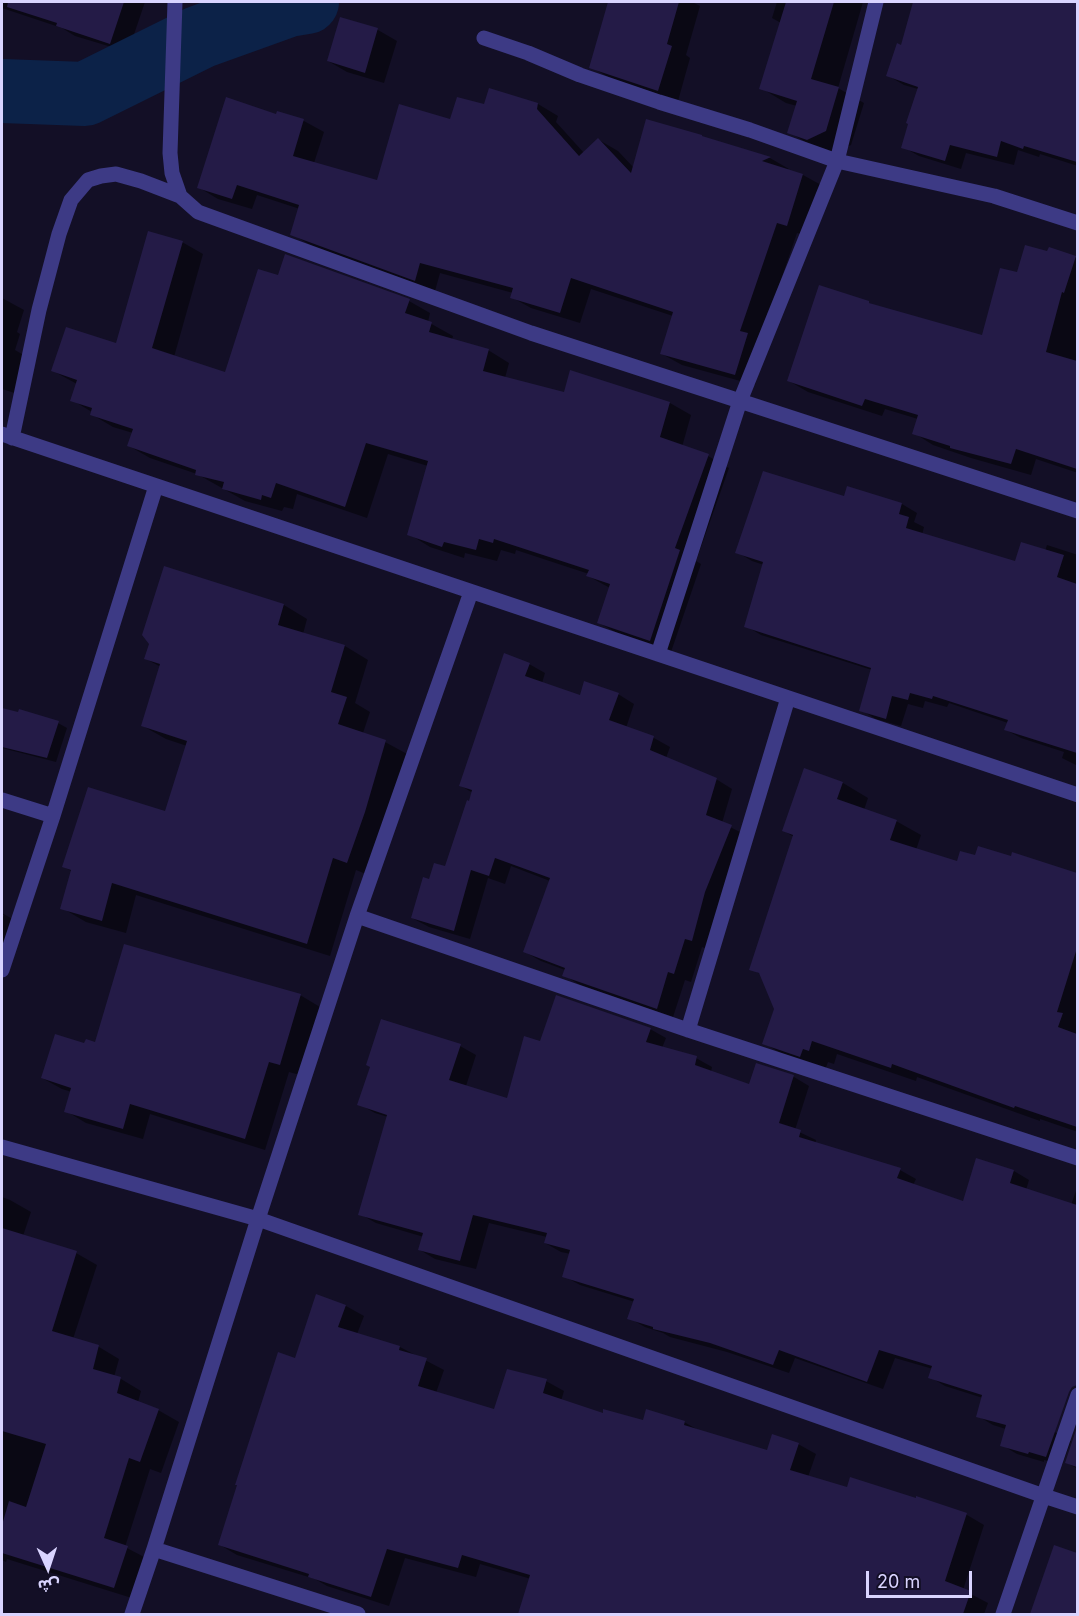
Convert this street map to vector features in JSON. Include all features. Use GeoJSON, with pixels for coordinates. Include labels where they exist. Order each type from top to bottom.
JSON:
{"type":"FeatureCollection","features":[{"type":"Feature","properties":{"kind":"street"},"geometry":{"type":"LineString","coordinates":[[175,2],[170,153],[172,173],[180,196]]}},
{"type":"Feature","properties":{"kind":"street"},"geometry":{"type":"LineString","coordinates":[[658,654],[740,401],[837,161],[876,2]]}},
{"type":"Feature","properties":{"kind":"street"},"geometry":{"type":"LineString","coordinates":[[484,38],[528,53],[580,75],[837,161],[994,196],[1077,223]]}},
{"type":"Feature","properties":{"kind":"street"},"geometry":{"type":"LineString","coordinates":[[1077,511],[531,333],[198,212],[180,196],[116,174],[88,180],[71,200],[39,310],[7,436],[1077,795]]}},
{"type":"Feature","properties":{"kind":"street"},"geometry":{"type":"LineString","coordinates":[[2,970],[53,816],[156,486]]}},
{"type":"Feature","properties":{"kind":"street"},"geometry":{"type":"LineString","coordinates":[[132,1614],[357,916],[471,592]]}},
{"type":"Feature","properties":{"kind":"street"},"geometry":{"type":"LineString","coordinates":[[688,1030],[788,698]]}},
{"type":"Feature","properties":{"kind":"street"},"geometry":{"type":"LineString","coordinates":[[2,800],[53,816]]}},
{"type":"Feature","properties":{"kind":"street"},"geometry":{"type":"LineString","coordinates":[[357,916],[688,1030],[1077,1158]]}},
{"type":"Feature","properties":{"kind":"street"},"geometry":{"type":"LineString","coordinates":[[2,1147],[258,1219],[1077,1506]]}},
{"type":"Feature","properties":{"kind":"street"},"geometry":{"type":"LineString","coordinates":[[1003,1614],[1077,1395]]}},
{"type":"Feature","properties":{"kind":"street"},"geometry":{"type":"LineString","coordinates":[[154,1549],[358,1614]]}},
{"type":"Feature","properties":{"kind":"building"},"geometry":{"type":"Polygon","coordinates":[[[8,2],[124,2],[110,44],[56,26],[57,23],[7,7],[8,2]]]}},
{"type":"Feature","properties":{"kind":"building"},"geometry":{"type":"Polygon","coordinates":[[[608,2],[679,2],[667,44],[672,46],[658,91],[589,68],[608,2]]]}},
{"type":"Feature","properties":{"kind":"building"},"geometry":{"type":"Polygon","coordinates":[[[786,2],[834,2],[811,79],[839,87],[826,131],[807,140],[787,133],[797,101],[759,89],[786,2]]]}},
{"type":"Feature","properties":{"kind":"building"},"geometry":{"type":"Polygon","coordinates":[[[913,2],[1077,2],[1077,162],[1024,146],[1023,149],[1001,141],[997,157],[950,145],[945,161],[901,148],[908,124],[906,123],[918,87],[886,76],[897,43],[901,45],[913,2]]]}},
{"type":"Feature","properties":{"kind":"building"},"geometry":{"type":"Polygon","coordinates":[[[340,17],[378,28],[365,73],[327,61],[340,17]]]}},
{"type":"Feature","properties":{"kind":"building"},"geometry":{"type":"Polygon","coordinates":[[[489,88],[538,103],[537,109],[579,156],[598,138],[631,173],[646,119],[771,157],[762,161],[803,174],[787,226],[777,223],[740,331],[748,333],[735,375],[660,354],[673,312],[571,278],[560,313],[510,298],[513,288],[420,263],[415,281],[290,235],[299,205],[237,185],[232,199],[197,188],[226,97],[276,114],[277,111],[304,119],[293,156],[377,180],[399,104],[450,119],[457,97],[484,104],[489,88]]]}},
{"type":"Feature","properties":{"kind":"building"},"geometry":{"type":"Polygon","coordinates":[[[148,231],[183,241],[152,348],[225,372],[258,269],[278,275],[285,254],[410,299],[405,313],[432,322],[429,332],[489,349],[483,371],[564,392],[570,370],[670,402],[660,437],[709,454],[675,548],[680,550],[650,641],[597,623],[610,584],[586,576],[589,570],[494,539],[493,543],[479,539],[476,550],[444,542],[442,547],[407,535],[428,461],[366,443],[345,507],[276,483],[271,498],[262,495],[261,500],[222,489],[224,482],[195,475],[196,470],[127,446],[133,429],[90,415],[92,408],[70,401],[77,380],[51,371],[66,327],[116,343],[148,231]]]}},
{"type":"Feature","properties":{"kind":"building"},"geometry":{"type":"Polygon","coordinates":[[[1025,245],[1047,251],[1049,247],[1076,256],[1064,293],[1062,292],[1046,352],[1077,361],[1077,469],[1016,449],[1011,464],[950,448],[950,446],[912,434],[918,415],[865,399],[862,406],[787,381],[819,285],[869,301],[869,303],[982,335],[1000,268],[1017,272],[1025,245]]]}},
{"type":"Feature","properties":{"kind":"building"},"geometry":{"type":"Polygon","coordinates":[[[763,471],[844,496],[847,486],[902,503],[899,514],[909,517],[906,528],[1015,561],[1021,542],[1064,555],[1057,577],[1077,584],[1077,753],[1004,730],[1008,720],[933,696],[932,699],[910,693],[908,700],[892,696],[886,719],[859,711],[871,668],[744,627],[763,562],[735,553],[763,471]]]}},
{"type":"Feature","properties":{"kind":"building"},"geometry":{"type":"Polygon","coordinates":[[[164,566],[284,604],[278,625],[345,645],[331,692],[347,697],[338,724],[386,740],[347,863],[333,858],[307,944],[112,883],[102,921],[60,909],[71,870],[62,867],[88,787],[165,811],[187,741],[141,726],[160,664],[144,659],[149,644],[142,635],[164,566]]]}},
{"type":"Feature","properties":{"kind":"building"},"geometry":{"type":"Polygon","coordinates":[[[504,653],[530,663],[525,676],[580,695],[584,681],[619,693],[609,720],[654,736],[650,750],[717,778],[706,815],[732,825],[705,892],[692,941],[685,939],[674,974],[668,972],[657,1009],[562,976],[565,968],[523,952],[550,878],[495,858],[489,876],[471,870],[454,931],[411,918],[423,877],[429,879],[434,863],[445,866],[467,800],[469,801],[472,790],[459,786],[504,653]]]}},
{"type":"Feature","properties":{"kind":"building"},"geometry":{"type":"Polygon","coordinates":[[[2,708],[18,712],[19,709],[59,721],[47,758],[2,747],[2,708]]]}},
{"type":"Feature","properties":{"kind":"building"},"geometry":{"type":"Polygon","coordinates":[[[804,768],[843,782],[837,799],[897,820],[890,840],[957,861],[960,851],[975,855],[978,846],[1011,856],[1012,852],[1077,873],[1077,948],[1057,1012],[1063,1013],[1058,1027],[1077,1034],[1077,1127],[1015,1106],[1014,1108],[892,1064],[891,1068],[812,1041],[809,1051],[803,1049],[800,1057],[762,1044],[774,1009],[759,973],[749,970],[793,835],[782,831],[804,768]]]}},
{"type":"Feature","properties":{"kind":"building"},"geometry":{"type":"Polygon","coordinates":[[[124,944],[301,994],[280,1065],[269,1062],[245,1139],[130,1104],[123,1129],[64,1112],[71,1088],[41,1078],[55,1034],[84,1043],[86,1039],[95,1042],[124,944]]]}},
{"type":"Feature","properties":{"kind":"building"},"geometry":{"type":"Polygon","coordinates":[[[556,995],[651,1028],[646,1042],[697,1056],[695,1065],[749,1084],[756,1063],[794,1075],[779,1123],[801,1130],[799,1137],[901,1168],[897,1178],[963,1201],[976,1158],[1014,1170],[1010,1183],[1077,1205],[1077,1385],[1069,1392],[1046,1457],[1000,1446],[1006,1425],[976,1417],[982,1395],[928,1378],[932,1366],[879,1350],[867,1382],[779,1350],[773,1365],[710,1343],[653,1329],[653,1327],[627,1319],[634,1299],[562,1277],[570,1250],[544,1243],[547,1233],[473,1215],[460,1261],[418,1250],[423,1233],[358,1215],[387,1115],[357,1105],[370,1067],[366,1065],[381,1019],[461,1044],[449,1080],[507,1098],[524,1036],[540,1041],[556,995]]]}},
{"type":"Feature","properties":{"kind":"building"},"geometry":{"type":"Polygon","coordinates":[[[2,1228],[77,1251],[52,1331],[99,1345],[93,1369],[121,1377],[117,1393],[159,1409],[140,1462],[129,1458],[104,1538],[128,1546],[114,1588],[2,1553],[2,1525],[9,1501],[26,1507],[46,1444],[2,1431],[2,1228]]]}},
{"type":"Feature","properties":{"kind":"building"},"geometry":{"type":"Polygon","coordinates":[[[316,1294],[346,1305],[338,1327],[400,1346],[399,1350],[427,1358],[418,1386],[494,1409],[507,1369],[547,1379],[543,1393],[603,1413],[603,1409],[643,1420],[646,1409],[685,1421],[684,1425],[767,1450],[772,1434],[799,1443],[790,1470],[847,1487],[850,1477],[967,1513],[945,1581],[971,1591],[963,1614],[518,1614],[530,1575],[462,1555],[458,1568],[387,1549],[371,1597],[308,1577],[309,1574],[218,1545],[278,1352],[295,1358],[316,1294]]]}},
{"type":"Feature","properties":{"kind":"building"},"geometry":{"type":"Polygon","coordinates":[[[1077,1427],[1077,1467],[1065,1463],[1077,1427]]]}},
{"type":"Feature","properties":{"kind":"building"},"geometry":{"type":"Polygon","coordinates":[[[1054,1545],[1077,1553],[1077,1614],[1030,1614],[1054,1545]]]}},
{"type":"Feature","properties":{"kind":"waterway"},"geometry":{"type":"LineString","coordinates":[[2,91],[85,94],[200,37],[289,5],[307,2]]}}]}
